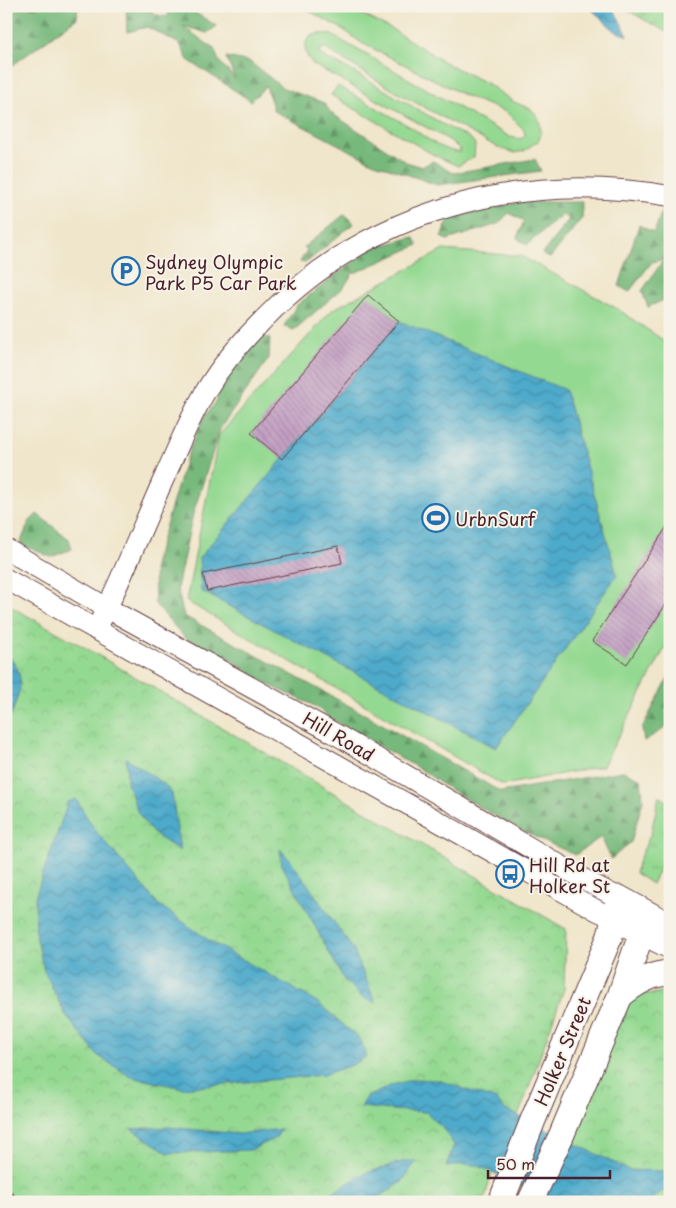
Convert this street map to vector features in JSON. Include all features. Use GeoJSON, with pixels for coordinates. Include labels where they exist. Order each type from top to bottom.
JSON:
{"type":"FeatureCollection","features":[{"type":"Feature","properties":{"kind":"main road","name":"Hill Road"},"geometry":{"type":"LineString","coordinates":[[617,908],[645,922],[670,946]]}},
{"type":"Feature","properties":{"kind":"main road","name":"Holker Street"},"geometry":{"type":"LineString","coordinates":[[502,1202],[533,1120],[610,936],[617,908]]}},
{"type":"Feature","properties":{"kind":"main road","name":"Hill Road"},"geometry":{"type":"LineString","coordinates":[[645,922],[670,926]]}},
{"type":"Feature","properties":{"kind":"main road","name":"Holker Street"},"geometry":{"type":"LineString","coordinates":[[530,1202],[562,1134],[620,996],[645,922]]}},
{"type":"Feature","properties":{"kind":"main road"},"geometry":{"type":"LineString","coordinates":[[620,996],[629,988],[646,979],[658,974],[670,973]]}},
{"type":"Feature","properties":{"kind":"street"},"geometry":{"type":"LineString","coordinates":[[96,630],[189,422],[207,389],[239,344],[279,302],[320,268],[356,245],[408,221],[448,206],[490,197],[538,190],[618,189],[670,196]]}},
{"type":"Feature","properties":{"kind":"street","name":"Hill Road"},"geometry":{"type":"LineString","coordinates":[[6,549],[107,608],[332,732],[592,884],[617,908]]}},
{"type":"Feature","properties":{"kind":"street","name":"Hill Road"},"geometry":{"type":"LineString","coordinates":[[6,579],[598,911],[617,908]]}},
{"type":"Feature","properties":{"kind":"green space"},"geometry":{"type":"Polygon","coordinates":[[[24,6],[78,6],[77,18],[6,70],[6,14],[24,6]]]}},
{"type":"Feature","properties":{"kind":"green space"},"geometry":{"type":"Polygon","coordinates":[[[126,6],[152,6],[153,14],[168,17],[169,6],[184,6],[217,26],[207,33],[183,26],[214,49],[219,61],[235,79],[226,57],[250,62],[283,88],[324,103],[331,113],[406,162],[422,167],[433,161],[453,173],[535,159],[541,171],[437,185],[372,162],[274,111],[266,86],[251,101],[188,60],[180,44],[147,27],[127,32],[126,6]]]}},
{"type":"Feature","properties":{"kind":"green space"},"geometry":{"type":"Polygon","coordinates":[[[300,6],[344,6],[390,28],[444,62],[488,84],[514,102],[531,109],[538,117],[540,124],[541,133],[539,140],[524,151],[515,153],[499,148],[398,93],[324,48],[321,49],[319,53],[324,57],[470,138],[475,144],[474,157],[458,166],[434,155],[331,95],[338,86],[414,129],[436,144],[455,152],[460,152],[460,149],[449,140],[314,65],[306,52],[305,46],[307,41],[316,34],[332,35],[510,137],[522,138],[525,135],[524,130],[506,112],[468,97],[360,42],[344,30],[300,6]]]}},
{"type":"Feature","properties":{"kind":"green space"},"geometry":{"type":"Polygon","coordinates":[[[620,6],[670,6],[670,34],[620,6]]]}},
{"type":"Feature","properties":{"kind":"green space"},"geometry":{"type":"Polygon","coordinates":[[[522,202],[583,202],[582,218],[550,258],[542,254],[569,219],[562,214],[527,245],[517,238],[524,221],[509,213],[498,224],[447,240],[441,237],[450,217],[522,202]]]}},
{"type":"Feature","properties":{"kind":"green space"},"geometry":{"type":"Polygon","coordinates":[[[665,202],[670,203],[670,295],[668,298],[648,307],[642,291],[664,259],[652,262],[629,292],[619,286],[639,225],[654,233],[665,202]]]}},
{"type":"Feature","properties":{"kind":"green space"},"geometry":{"type":"Polygon","coordinates":[[[345,214],[354,223],[307,262],[300,262],[307,250],[304,247],[345,214]]]}},
{"type":"Feature","properties":{"kind":"green space"},"geometry":{"type":"Polygon","coordinates":[[[413,237],[418,245],[352,274],[344,287],[293,331],[284,326],[297,305],[370,249],[413,237]]]}},
{"type":"Feature","properties":{"kind":"green space","name":"UrbnSurf"},"geometry":{"type":"Polygon","coordinates":[[[443,250],[521,256],[616,308],[670,345],[670,638],[603,766],[503,785],[186,601],[219,435],[332,310],[443,250]]]}},
{"type":"Feature","properties":{"kind":"green space"},"geometry":{"type":"Polygon","coordinates":[[[260,335],[270,339],[269,358],[220,429],[193,514],[177,588],[184,616],[366,715],[501,792],[623,771],[641,779],[643,800],[631,842],[611,859],[601,837],[575,855],[518,829],[443,785],[425,772],[332,719],[315,706],[269,685],[228,658],[186,639],[155,604],[154,565],[186,458],[203,418],[217,401],[217,389],[260,335]]]}},
{"type":"Feature","properties":{"kind":"green space"},"geometry":{"type":"Polygon","coordinates":[[[37,514],[69,539],[72,549],[51,557],[20,544],[29,522],[37,514]]]}},
{"type":"Feature","properties":{"kind":"green space"},"geometry":{"type":"Polygon","coordinates":[[[6,604],[84,647],[566,929],[564,989],[525,1099],[489,1182],[484,1202],[6,1202],[6,604]]]}},
{"type":"Feature","properties":{"kind":"green space"},"geometry":{"type":"Polygon","coordinates":[[[670,675],[670,725],[644,741],[642,728],[670,675]]]}},
{"type":"Feature","properties":{"kind":"green space"},"geometry":{"type":"Polygon","coordinates":[[[659,796],[670,803],[670,846],[652,884],[635,873],[651,833],[659,796]]]}},
{"type":"Feature","properties":{"kind":"green space"},"geometry":{"type":"Polygon","coordinates":[[[670,992],[670,1202],[545,1202],[620,996],[670,992]]]}},
{"type":"Feature","properties":{"kind":"water"},"geometry":{"type":"Polygon","coordinates":[[[588,6],[610,6],[613,8],[628,36],[615,31],[588,6]]]}},
{"type":"Feature","properties":{"kind":"water"},"geometry":{"type":"Polygon","coordinates":[[[399,321],[565,390],[617,575],[496,748],[201,591],[199,558],[399,321]]]}},
{"type":"Feature","properties":{"kind":"water"},"geometry":{"type":"Polygon","coordinates":[[[6,653],[13,661],[20,676],[19,691],[11,716],[6,711],[6,653]]]}},
{"type":"Feature","properties":{"kind":"water"},"geometry":{"type":"Polygon","coordinates":[[[126,758],[164,784],[172,793],[180,851],[153,833],[138,813],[127,782],[126,758]]]}},
{"type":"Feature","properties":{"kind":"water"},"geometry":{"type":"Polygon","coordinates":[[[76,799],[94,829],[158,904],[210,941],[317,1002],[360,1039],[367,1056],[352,1065],[323,1075],[182,1088],[131,1077],[97,1055],[66,1016],[44,971],[36,935],[35,897],[68,802],[76,799]]]}},
{"type":"Feature","properties":{"kind":"water"},"geometry":{"type":"Polygon","coordinates":[[[280,849],[291,861],[353,949],[376,1003],[364,998],[344,980],[282,865],[280,849]]]}},
{"type":"Feature","properties":{"kind":"water"},"geometry":{"type":"Polygon","coordinates":[[[415,1079],[438,1080],[497,1100],[504,1109],[629,1170],[665,1171],[670,1173],[670,1186],[647,1202],[553,1202],[477,1165],[463,1164],[446,1167],[454,1145],[442,1127],[426,1112],[361,1107],[367,1097],[392,1085],[415,1079]]]}},
{"type":"Feature","properties":{"kind":"water"},"geometry":{"type":"Polygon","coordinates":[[[169,1127],[239,1134],[281,1129],[276,1138],[251,1150],[168,1153],[131,1129],[169,1127]]]}},
{"type":"Feature","properties":{"kind":"water"},"geometry":{"type":"Polygon","coordinates":[[[405,1161],[416,1161],[402,1182],[373,1201],[346,1202],[329,1195],[363,1174],[405,1161]]]}},
{"type":"Feature","properties":{"kind":"building"},"geometry":{"type":"Polygon","coordinates":[[[368,295],[399,321],[282,459],[251,433],[368,295]]]}},
{"type":"Feature","properties":{"kind":"building"},"geometry":{"type":"Polygon","coordinates":[[[670,522],[670,598],[627,664],[592,641],[670,522]]]}},
{"type":"Feature","properties":{"kind":"building"},"geometry":{"type":"Polygon","coordinates":[[[338,546],[342,563],[207,591],[203,574],[338,546]]]}},
{"type":"Feature","properties":{"kind":"railway"},"geometry":{"type":"LineString","coordinates":[[6,1188],[18,1202]]}},
{"type":"Feature","properties":{"kind":"place","name":"Sydney Olympic Park P5 Car Park"},"geometry":{"type":"Point","coordinates":[126,271]}},
{"type":"Feature","properties":{"kind":"place","name":"UrbnSurf"},"geometry":{"type":"Point","coordinates":[436,518]}},
{"type":"Feature","properties":{"kind":"place","name":"Hill Rd at Holker St"},"geometry":{"type":"Point","coordinates":[510,874]}}]}
